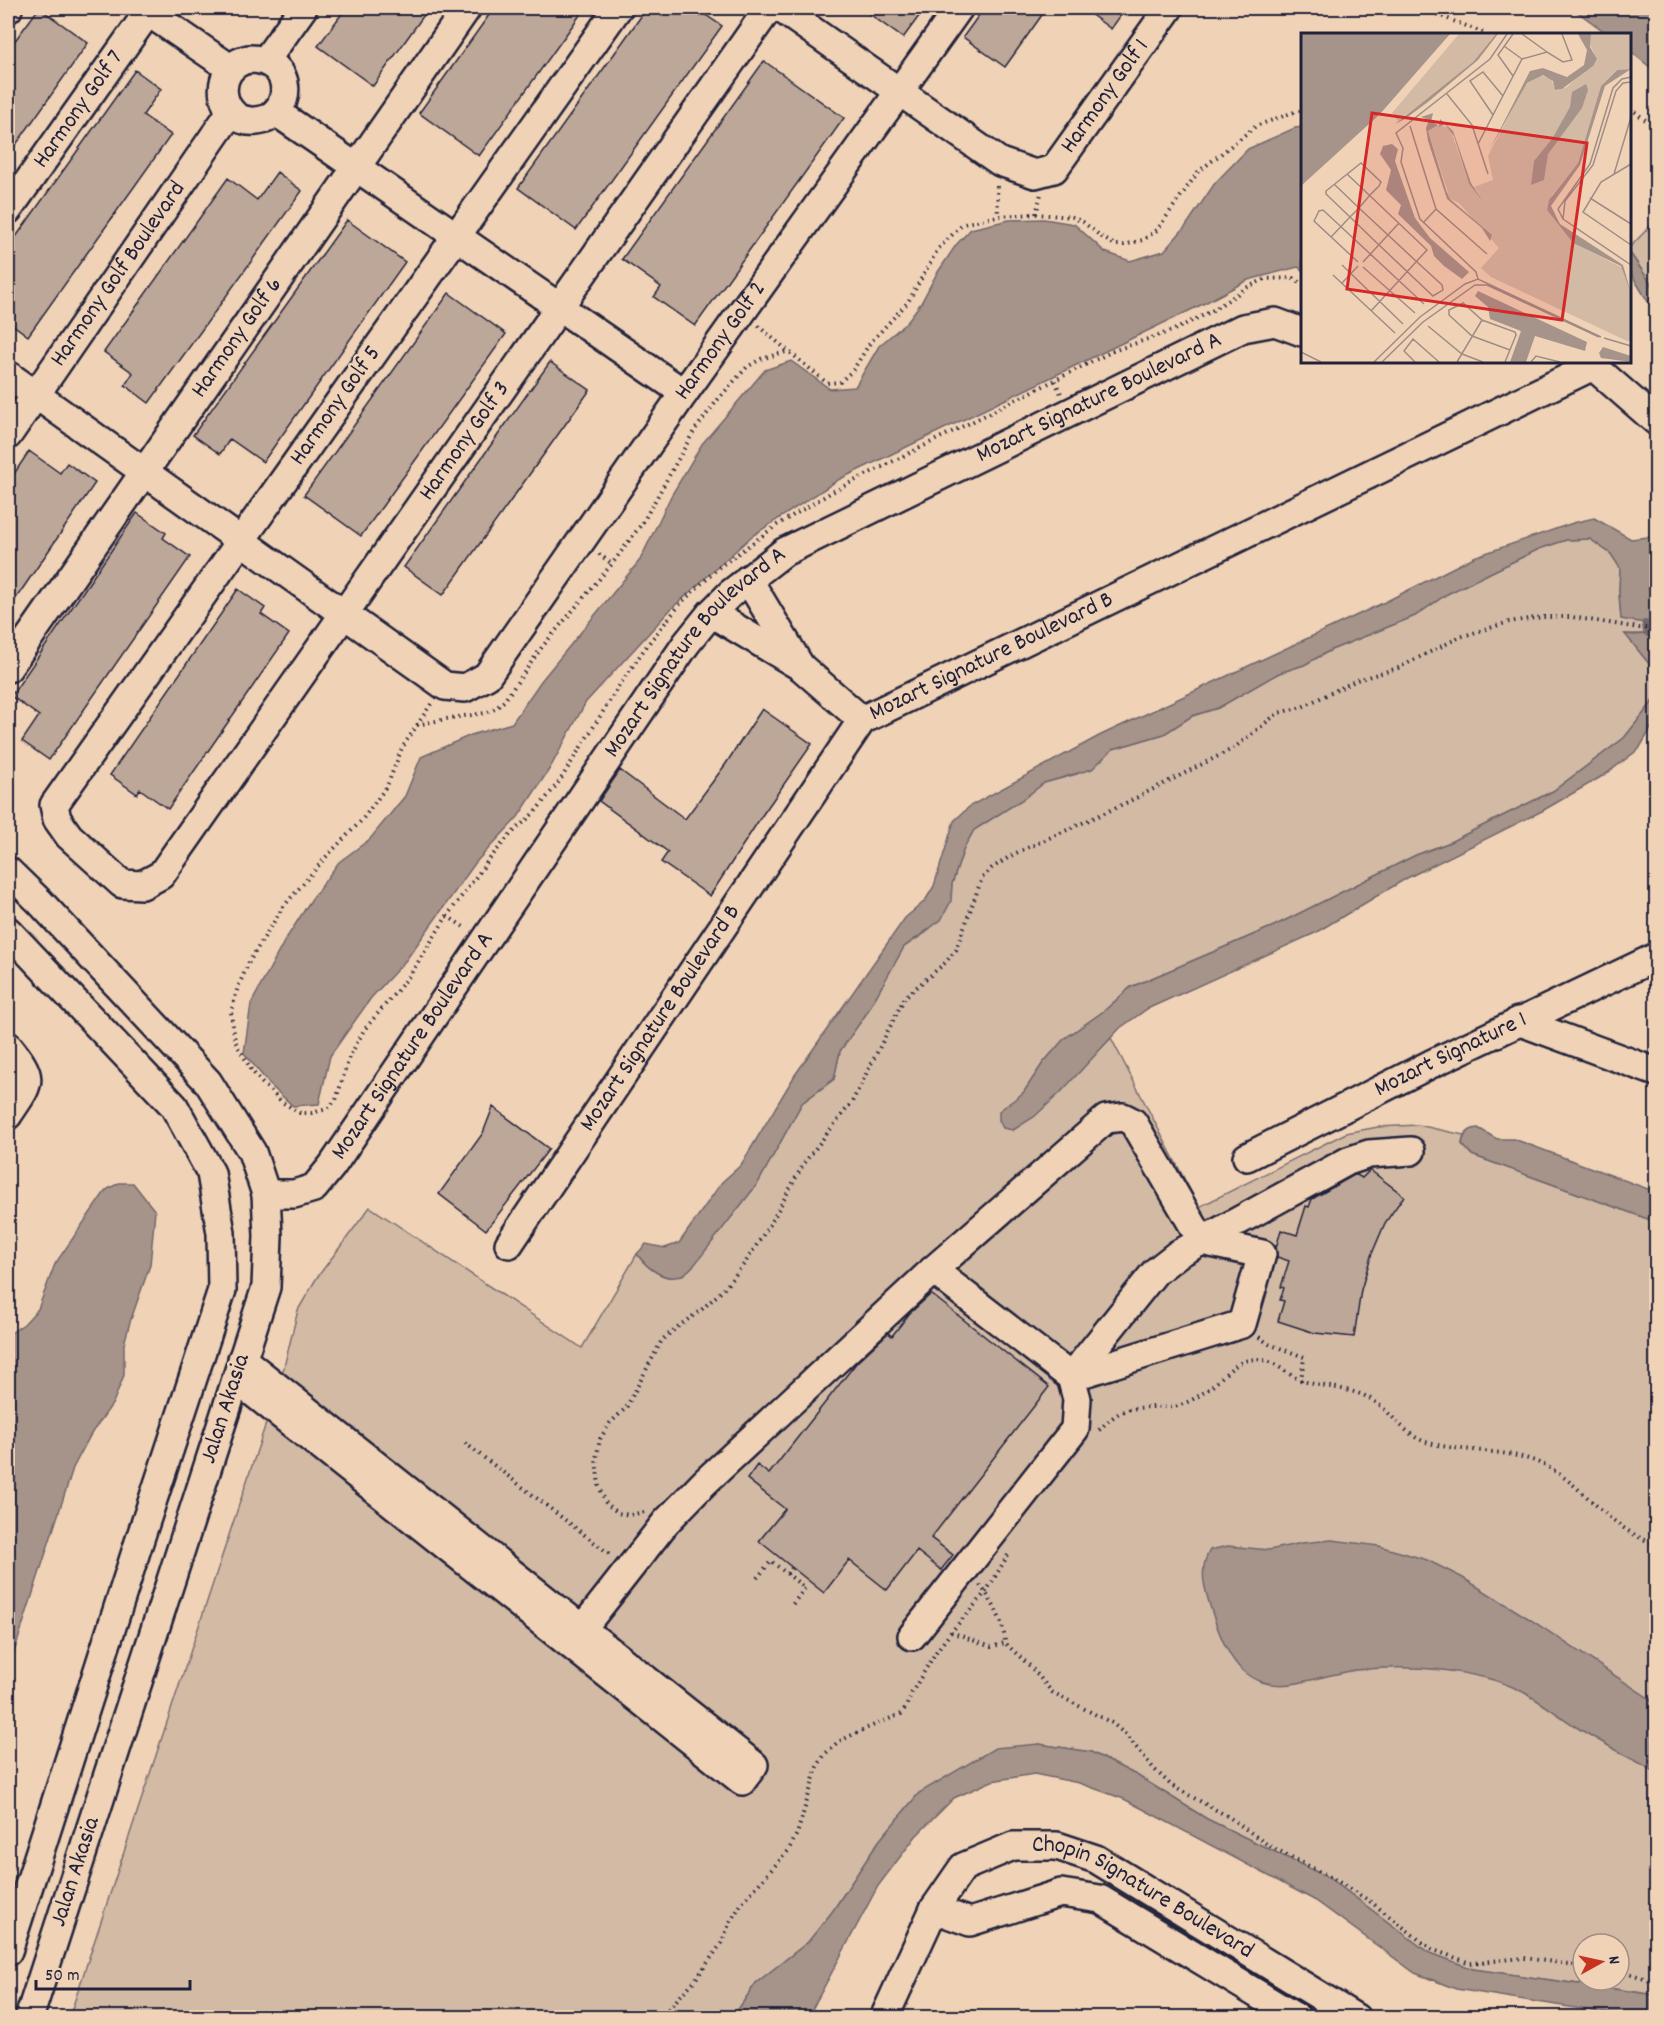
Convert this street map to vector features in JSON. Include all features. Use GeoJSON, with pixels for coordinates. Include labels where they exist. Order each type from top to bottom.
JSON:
{"type":"FeatureCollection","features":[{"type":"Feature","properties":{"kind":"street"},"geometry":{"type":"LineString","coordinates":[[266,60],[303,8]]}},
{"type":"Feature","properties":{"kind":"street","name":"Harmony Golf 6"},"geometry":{"type":"LineString","coordinates":[[8,669],[467,8]]}},
{"type":"Feature","properties":{"kind":"street","name":"Harmony Golf 5"},"geometry":{"type":"LineString","coordinates":[[161,874],[142,885],[122,884],[69,836],[57,819],[54,804],[618,8]]}},
{"type":"Feature","properties":{"kind":"street","name":"Harmony Golf 3"},"geometry":{"type":"LineString","coordinates":[[161,874],[769,8]]}},
{"type":"Feature","properties":{"kind":"street"},"geometry":{"type":"LineString","coordinates":[[780,8],[1000,162]]}},
{"type":"Feature","properties":{"kind":"street","name":"Harmony Golf 2"},"geometry":{"type":"LineString","coordinates":[[344,614],[445,686],[465,688],[487,676],[741,312],[959,8]]}},
{"type":"Feature","properties":{"kind":"street","name":"Harmony Golf 1"},"geometry":{"type":"LineString","coordinates":[[1000,162],[1035,174],[1054,169],[1169,8]]}},
{"type":"Feature","properties":{"kind":"street"},"geometry":{"type":"LineString","coordinates":[[147,9],[230,68]]}},
{"type":"Feature","properties":{"kind":"street","name":"Harmony Golf 7"},"geometry":{"type":"LineString","coordinates":[[8,210],[147,9]]}},
{"type":"Feature","properties":{"kind":"street"},"geometry":{"type":"LineString","coordinates":[[249,59],[266,60],[275,66],[284,84],[282,103],[276,112],[267,119],[254,122],[241,120],[230,113],[223,89],[230,68],[239,61],[249,59]]}},
{"type":"Feature","properties":{"kind":"street"},"geometry":{"type":"LineString","coordinates":[[276,112],[684,393]]}},
{"type":"Feature","properties":{"kind":"street","name":"Harmony Golf Boulevard"},"geometry":{"type":"LineString","coordinates":[[8,435],[230,113]]}},
{"type":"Feature","properties":{"kind":"street","name":"Mozart Signature Boulevard A"},"geometry":{"type":"LineString","coordinates":[[266,1194],[294,1194],[314,1188],[332,1166],[686,644],[711,613],[748,579],[784,552],[1243,328],[1275,322],[1301,332]]}},
{"type":"Feature","properties":{"kind":"street"},"geometry":{"type":"LineString","coordinates":[[1592,364],[1656,421]]}},
{"type":"Feature","properties":{"kind":"street","name":"Mozart Signature Boulevard B"},"geometry":{"type":"LineString","coordinates":[[509,1244],[862,720],[1592,364]]}},
{"type":"Feature","properties":{"kind":"street"},"geometry":{"type":"LineString","coordinates":[[8,375],[344,614]]}},
{"type":"Feature","properties":{"kind":"street"},"geometry":{"type":"LineString","coordinates":[[748,579],[801,668]]}},
{"type":"Feature","properties":{"kind":"street"},"geometry":{"type":"LineString","coordinates":[[711,613],[801,668],[862,720]]}},
{"type":"Feature","properties":{"kind":"street","name":"Jalan Akasia"},"geometry":{"type":"LineString","coordinates":[[8,871],[40,902],[208,1082],[252,1152],[266,1194],[268,1236],[266,1287],[29,2018]]}},
{"type":"Feature","properties":{"kind":"street"},"geometry":{"type":"LineString","coordinates":[[10,933],[40,902]]}},
{"type":"Feature","properties":{"kind":"street","name":"Jalan Akasia"},"geometry":{"type":"LineString","coordinates":[[8,1951],[222,1290],[221,1233],[211,1173],[174,1106],[10,933]]}},
{"type":"Feature","properties":{"kind":"street","name":"Mozart Signature 1"},"geometry":{"type":"LineString","coordinates":[[1247,1157],[1518,1021],[1656,957]]}},
{"type":"Feature","properties":{"kind":"street"},"geometry":{"type":"LineString","coordinates":[[1518,1021],[1656,1071]]}},
{"type":"Feature","properties":{"kind":"street"},"geometry":{"type":"LineString","coordinates":[[8,1046],[27,1074],[27,1087],[8,1115]]}},
{"type":"Feature","properties":{"kind":"street"},"geometry":{"type":"LineString","coordinates":[[576,1637],[666,1522],[705,1482],[933,1270],[1106,1119],[1123,1117],[1132,1122],[1202,1241],[1262,1254],[1242,1324],[1071,1377]]}},
{"type":"Feature","properties":{"kind":"street"},"geometry":{"type":"LineString","coordinates":[[1071,1377],[1155,1272],[1178,1254],[1348,1161],[1369,1154],[1411,1151]]}},
{"type":"Feature","properties":{"kind":"street"},"geometry":{"type":"LineString","coordinates":[[912,1636],[1075,1429],[1077,1399],[1071,1377],[933,1270]]}},
{"type":"Feature","properties":{"kind":"street"},"geometry":{"type":"LineString","coordinates":[[239,1369],[576,1637],[742,1781],[754,1765],[576,1637]]}},
{"type":"Feature","properties":{"kind":"street"},"geometry":{"type":"LineString","coordinates":[[155,1494],[194,1509]]}},
{"type":"Feature","properties":{"kind":"street"},"geometry":{"type":"LineString","coordinates":[[139,1542],[178,1557]]}},
{"type":"Feature","properties":{"kind":"street","name":"Chopin Signature Boulevard"},"geometry":{"type":"LineString","coordinates":[[884,2018],[934,1909],[963,1867],[1013,1846],[1057,1846],[1096,1859],[1356,2018]]}},
{"type":"Feature","properties":{"kind":"street","name":"Chopin Signature Boulevard"},"geometry":{"type":"LineString","coordinates":[[934,1909],[970,1922],[1061,1893],[1100,1899],[1297,2018]]}},
{"type":"Feature","properties":{"kind":"path"},"geometry":{"type":"LineString","coordinates":[[1420,8],[1484,33]]}},
{"type":"Feature","properties":{"kind":"path"},"geometry":{"type":"LineString","coordinates":[[1631,109],[1656,128]]}},
{"type":"Feature","properties":{"kind":"path"},"geometry":{"type":"LineString","coordinates":[[741,312],[827,383],[840,382],[853,370],[870,343],[908,302],[938,249],[963,224],[998,216],[1036,214],[1071,217],[1083,222],[1115,245],[1124,246],[1143,240],[1157,230],[1198,172],[1256,126],[1301,111]]}},
{"type":"Feature","properties":{"kind":"path"},"geometry":{"type":"LineString","coordinates":[[998,216],[997,174],[1000,162]]}},
{"type":"Feature","properties":{"kind":"path"},"geometry":{"type":"LineString","coordinates":[[416,725],[484,713],[495,709],[504,700],[542,647],[612,564],[643,522],[694,431],[719,398],[747,367],[761,359],[789,351]]}},
{"type":"Feature","properties":{"kind":"path"},"geometry":{"type":"LineString","coordinates":[[650,1508],[630,1515],[618,1513],[606,1503],[599,1486],[596,1459],[600,1439],[610,1423],[626,1408],[662,1340],[708,1304],[745,1263],[772,1221],[804,1163],[852,1102],[905,997],[945,963],[956,950],[982,878],[992,868],[1014,854],[1139,796],[1234,748],[1278,713],[1302,707],[1357,680],[1398,668],[1460,636],[1509,622],[1542,617],[1572,617],[1639,628],[1656,628]]}},
{"type":"Feature","properties":{"kind":"path"},"geometry":{"type":"LineString","coordinates":[[1242,1324],[1269,1344],[1304,1358],[1302,1381]]}},
{"type":"Feature","properties":{"kind":"path"},"geometry":{"type":"LineString","coordinates":[[1097,1432],[1121,1411],[1175,1407],[1208,1390],[1245,1361],[1261,1360],[1280,1366],[1302,1381],[1347,1390],[1369,1398],[1389,1413],[1406,1432],[1426,1442],[1522,1456],[1546,1466],[1567,1480],[1629,1533],[1656,1544]]}},
{"type":"Feature","properties":{"kind":"path"},"geometry":{"type":"LineString","coordinates":[[465,1443],[629,1569]]}},
{"type":"Feature","properties":{"kind":"path"},"geometry":{"type":"LineString","coordinates":[[660,2018],[695,1980],[721,1944],[730,1922],[742,1903],[788,1851],[797,1834],[817,1767],[825,1754],[838,1742],[852,1734],[901,1714],[912,1692],[951,1632],[986,1592],[1010,1552]]}},
{"type":"Feature","properties":{"kind":"path"},"geometry":{"type":"LineString","coordinates":[[757,1578],[771,1561],[805,1588],[792,1605]]}},
{"type":"Feature","properties":{"kind":"path"},"geometry":{"type":"LineString","coordinates":[[967,1567],[995,1608],[1005,1631],[1005,1643],[1031,1667],[1052,1692],[1112,1724],[1126,1735],[1155,1770],[1172,1786],[1229,1817],[1268,1845],[1324,1873],[1362,1896],[1431,1949],[1470,1963],[1524,1958],[1571,1964]]}},
{"type":"Feature","properties":{"kind":"path"},"geometry":{"type":"LineString","coordinates":[[787,1574],[792,1568]]}},
{"type":"Feature","properties":{"kind":"path"},"geometry":{"type":"LineString","coordinates":[[951,1632],[991,1647],[1005,1643]]}},
{"type":"Feature","properties":{"kind":"path"},"geometry":{"type":"LineString","coordinates":[[1631,1974],[1656,1982]]}},
{"type":"Feature","properties":{"kind":"shaded area"},"geometry":{"type":"Polygon","coordinates":[[[1572,8],[1656,8],[1656,72],[1631,52],[1631,33],[1607,33],[1572,8]]]}},
{"type":"Feature","properties":{"kind":"shaded area"},"geometry":{"type":"Polygon","coordinates":[[[1301,127],[1301,269],[1298,267],[1248,280],[1201,305],[838,480],[752,536],[671,609],[586,702],[550,768],[518,817],[476,862],[406,960],[371,998],[330,1056],[319,1104],[293,1106],[270,1085],[244,1053],[251,1004],[284,942],[311,900],[339,862],[370,839],[405,796],[421,757],[471,735],[512,723],[541,681],[640,560],[671,496],[702,444],[765,370],[791,361],[830,389],[855,387],[879,346],[906,323],[921,303],[956,245],[971,229],[1009,220],[1044,219],[1074,224],[1105,252],[1130,261],[1164,251],[1186,226],[1215,183],[1248,149],[1301,127]]]}},
{"type":"Feature","properties":{"kind":"shaded area"},"geometry":{"type":"Polygon","coordinates":[[[1656,220],[1656,291],[1631,254],[1631,246],[1656,220]]]}},
{"type":"Feature","properties":{"kind":"shaded area"},"geometry":{"type":"Polygon","coordinates":[[[1631,254],[1656,291],[1656,315],[1631,274],[1631,254]]]}},
{"type":"Feature","properties":{"kind":"shaded area"},"geometry":{"type":"Polygon","coordinates":[[[1594,518],[1631,539],[1656,536],[1656,553],[1650,566],[1656,581],[1656,621],[1645,623],[1621,619],[1620,568],[1611,554],[1590,539],[1566,540],[1539,549],[1447,594],[1415,616],[1331,650],[1304,665],[1279,673],[1218,708],[1192,716],[1164,734],[1113,749],[1092,769],[1044,783],[974,830],[964,848],[952,884],[951,901],[941,920],[904,947],[866,1014],[840,1051],[834,1079],[802,1103],[758,1183],[695,1264],[677,1277],[664,1276],[652,1269],[637,1254],[646,1244],[665,1248],[679,1243],[722,1182],[741,1165],[795,1075],[905,918],[925,901],[934,886],[954,821],[970,806],[1099,736],[1385,602],[1474,557],[1594,518]]]}},
{"type":"Feature","properties":{"kind":"shaded area"},"geometry":{"type":"Polygon","coordinates":[[[1590,539],[1611,554],[1620,567],[1621,618],[1642,622],[1644,634],[1625,634],[1655,671],[1656,693],[1651,704],[1624,738],[1553,791],[1448,843],[1416,855],[1274,926],[1131,987],[1104,1011],[1064,1039],[1043,1063],[1023,1093],[1013,1130],[1053,1099],[1111,1038],[1199,1207],[1346,1133],[1378,1127],[1418,1125],[1464,1135],[1462,1144],[1472,1155],[1656,1222],[1656,1995],[1631,1991],[1631,1932],[1571,1932],[1571,1983],[1473,1969],[1427,1952],[1329,1878],[1207,1819],[1138,1776],[1091,1752],[1039,1744],[919,1793],[879,1841],[832,1912],[808,1942],[756,1983],[733,2017],[69,2018],[282,1375],[298,1310],[316,1279],[370,1207],[582,1348],[637,1254],[652,1269],[664,1276],[677,1277],[684,1274],[758,1183],[802,1103],[834,1079],[840,1051],[866,1014],[904,947],[927,932],[950,901],[952,884],[964,848],[974,830],[1044,783],[1077,774],[1113,749],[1164,734],[1192,716],[1218,708],[1279,673],[1304,665],[1331,650],[1415,616],[1447,594],[1539,549],[1566,540],[1590,539]]]}},
{"type":"Feature","properties":{"kind":"shaded area"},"geometry":{"type":"Polygon","coordinates":[[[1656,633],[1656,684],[1655,671],[1625,634],[1656,633]]]}},
{"type":"Feature","properties":{"kind":"shaded area"},"geometry":{"type":"Polygon","coordinates":[[[1656,693],[1656,720],[1639,749],[1606,774],[1542,811],[1407,878],[1315,933],[1147,1009],[1120,1028],[1061,1092],[1034,1117],[1013,1130],[1003,1128],[999,1120],[999,1111],[1023,1093],[1043,1063],[1064,1039],[1104,1011],[1131,987],[1274,926],[1416,855],[1448,843],[1553,791],[1624,738],[1651,704],[1656,693]]]}},
{"type":"Feature","properties":{"kind":"shaded area"},"geometry":{"type":"Polygon","coordinates":[[[1478,1128],[1497,1139],[1514,1139],[1656,1192],[1656,1222],[1472,1155],[1462,1144],[1467,1133],[1478,1128]]]}},
{"type":"Feature","properties":{"kind":"shaded area"},"geometry":{"type":"Polygon","coordinates":[[[119,1183],[133,1183],[155,1211],[150,1265],[124,1344],[124,1375],[113,1403],[91,1434],[73,1468],[8,1671],[8,1335],[24,1324],[38,1309],[55,1264],[106,1190],[119,1183]]]}},
{"type":"Feature","properties":{"kind":"shaded area"},"geometry":{"type":"Polygon","coordinates":[[[1332,1540],[1379,1546],[1427,1560],[1463,1578],[1656,1703],[1656,1772],[1581,1730],[1523,1692],[1482,1677],[1435,1669],[1388,1668],[1356,1670],[1280,1685],[1264,1683],[1252,1677],[1232,1658],[1218,1631],[1203,1574],[1210,1550],[1228,1546],[1269,1550],[1332,1540]]]}},
{"type":"Feature","properties":{"kind":"shaded area"},"geometry":{"type":"Polygon","coordinates":[[[1039,1744],[1091,1752],[1138,1776],[1207,1819],[1329,1878],[1428,1952],[1473,1969],[1571,1983],[1571,1992],[1631,1991],[1656,1995],[1656,2017],[1632,2017],[1456,1989],[1415,1973],[1316,1901],[1124,1799],[1079,1783],[1034,1774],[992,1781],[954,1798],[916,1836],[878,1886],[808,2017],[733,2017],[756,1983],[808,1942],[832,1912],[879,1841],[919,1793],[995,1748],[1039,1744]]]}},
{"type":"Feature","properties":{"kind":"building"},"geometry":{"type":"Polygon","coordinates":[[[39,8],[88,43],[8,156],[8,50],[39,8]]]}},
{"type":"Feature","properties":{"kind":"building"},"geometry":{"type":"Polygon","coordinates":[[[346,8],[429,8],[373,86],[318,46],[346,8]]]}},
{"type":"Feature","properties":{"kind":"building"},"geometry":{"type":"Polygon","coordinates":[[[494,8],[585,8],[479,156],[419,113],[494,8]]]}},
{"type":"Feature","properties":{"kind":"building"},"geometry":{"type":"Polygon","coordinates":[[[647,8],[695,8],[722,26],[576,230],[518,188],[647,8]]]}},
{"type":"Feature","properties":{"kind":"building"},"geometry":{"type":"Polygon","coordinates":[[[861,8],[925,8],[903,38],[861,8]]]}},
{"type":"Feature","properties":{"kind":"building"},"geometry":{"type":"Polygon","coordinates":[[[984,8],[1047,8],[1005,67],[963,37],[984,8]]]}},
{"type":"Feature","properties":{"kind":"building"},"geometry":{"type":"Polygon","coordinates":[[[1082,8],[1126,8],[1111,29],[1082,8]]]}},
{"type":"Feature","properties":{"kind":"building"},"geometry":{"type":"Polygon","coordinates":[[[764,61],[844,118],[695,326],[654,297],[661,287],[622,259],[764,61]]]}},
{"type":"Feature","properties":{"kind":"building"},"geometry":{"type":"Polygon","coordinates":[[[135,70],[161,89],[143,115],[171,135],[28,336],[8,321],[8,248],[135,70]]]}},
{"type":"Feature","properties":{"kind":"building"},"geometry":{"type":"Polygon","coordinates":[[[277,172],[302,191],[149,403],[125,385],[133,373],[104,352],[228,178],[257,200],[277,172]]]}},
{"type":"Feature","properties":{"kind":"building"},"geometry":{"type":"Polygon","coordinates":[[[347,220],[405,262],[263,462],[230,439],[220,454],[193,435],[347,220]]]}},
{"type":"Feature","properties":{"kind":"building"},"geometry":{"type":"Polygon","coordinates":[[[449,293],[506,334],[361,536],[304,495],[449,293]]]}},
{"type":"Feature","properties":{"kind":"building"},"geometry":{"type":"Polygon","coordinates":[[[550,362],[590,390],[443,595],[404,567],[550,362]]]}},
{"type":"Feature","properties":{"kind":"building"},"geometry":{"type":"Polygon","coordinates":[[[29,451],[60,473],[67,463],[95,483],[8,610],[8,483],[29,451]]]}},
{"type":"Feature","properties":{"kind":"building"},"geometry":{"type":"Polygon","coordinates":[[[137,513],[166,533],[163,538],[190,557],[49,760],[22,741],[39,716],[11,696],[137,513]]]}},
{"type":"Feature","properties":{"kind":"building"},"geometry":{"type":"Polygon","coordinates":[[[238,589],[265,608],[261,614],[289,634],[168,809],[140,789],[137,794],[110,775],[238,589]]]}},
{"type":"Feature","properties":{"kind":"building"},"geometry":{"type":"Polygon","coordinates":[[[762,709],[812,744],[710,896],[661,862],[668,852],[599,801],[620,770],[685,819],[725,765],[762,709]]]}},
{"type":"Feature","properties":{"kind":"building"},"geometry":{"type":"Polygon","coordinates":[[[493,1107],[549,1149],[486,1230],[439,1194],[483,1133],[493,1107]]]}},
{"type":"Feature","properties":{"kind":"building"},"geometry":{"type":"Polygon","coordinates":[[[1370,1170],[1404,1196],[1385,1223],[1371,1256],[1361,1290],[1354,1337],[1315,1333],[1278,1321],[1284,1301],[1280,1300],[1284,1288],[1281,1287],[1289,1261],[1277,1257],[1276,1248],[1281,1230],[1297,1235],[1306,1206],[1309,1207],[1312,1199],[1354,1175],[1362,1178],[1370,1170]]]}},
{"type":"Feature","properties":{"kind":"building"},"geometry":{"type":"Polygon","coordinates":[[[931,1294],[1049,1387],[931,1538],[953,1555],[941,1570],[917,1551],[887,1590],[849,1560],[824,1593],[759,1541],[785,1509],[747,1479],[757,1465],[769,1474],[857,1362],[888,1333],[892,1336],[909,1314],[931,1294]]]}},
{"type":"Feature","properties":{"kind":"waterway"},"geometry":{"type":"LineString","coordinates":[[1645,623],[1648,634]]}}]}
